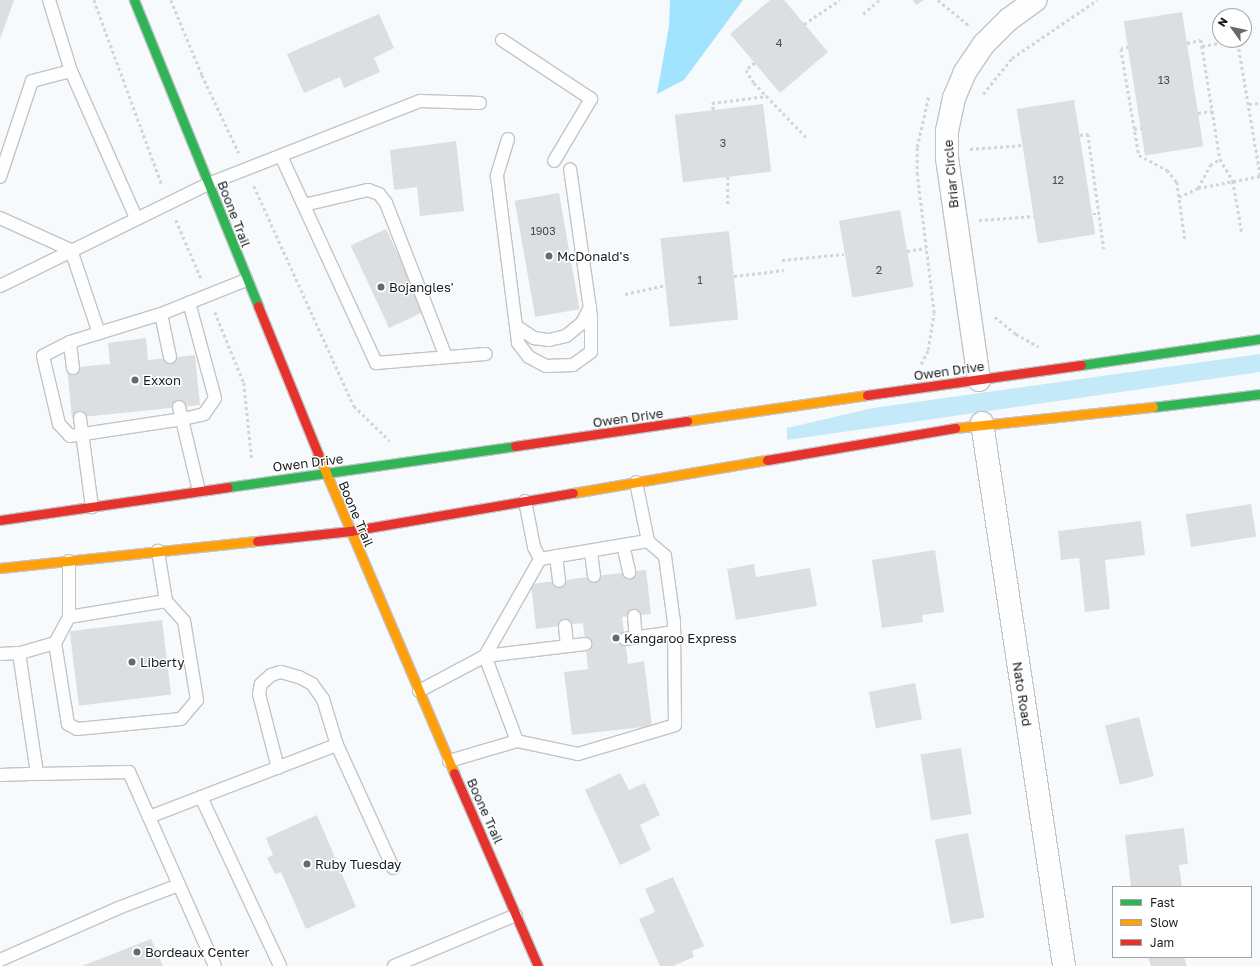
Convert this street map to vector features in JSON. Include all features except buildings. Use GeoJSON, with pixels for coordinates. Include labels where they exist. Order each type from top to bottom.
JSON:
{"type":"FeatureCollection","features":[{"type":"Feature","properties":{"kind":"main road","name":"Boone Trail"},"geometry":{"type":"LineString","coordinates":[[134,0],[325,475],[538,966]]}},
{"type":"Feature","properties":{"kind":"main road","name":"Owen Drive"},"geometry":{"type":"LineString","coordinates":[[0,520],[199,491],[325,475],[1260,339]]}},
{"type":"Feature","properties":{"kind":"main road"},"geometry":{"type":"LineString","coordinates":[[0,568],[350,531],[982,423],[1188,404],[1260,394]]}},
{"type":"Feature","properties":{"kind":"street","name":"Briar Circle"},"geometry":{"type":"LineString","coordinates":[[979,380],[947,159],[947,131],[954,98],[962,78],[984,44],[1008,20],[1036,0]]}},
{"type":"Feature","properties":{"kind":"street","name":"Nato Road"},"geometry":{"type":"LineString","coordinates":[[982,423],[1064,966]]}},
{"type":"Feature","properties":{"kind":"lane"},"geometry":{"type":"LineString","coordinates":[[49,0],[71,71],[136,218]]}},
{"type":"Feature","properties":{"kind":"lane"},"geometry":{"type":"LineString","coordinates":[[502,40],[591,99],[554,161]]}},
{"type":"Feature","properties":{"kind":"lane"},"geometry":{"type":"LineString","coordinates":[[0,177],[32,81],[71,71]]}},
{"type":"Feature","properties":{"kind":"lane"},"geometry":{"type":"LineString","coordinates":[[0,286],[208,184],[420,101],[480,103]]}},
{"type":"Feature","properties":{"kind":"lane"},"geometry":{"type":"LineString","coordinates":[[508,139],[498,176],[518,343],[529,357],[546,366],[573,365],[591,352],[590,307],[570,169]]}},
{"type":"Feature","properties":{"kind":"lane"},"geometry":{"type":"LineString","coordinates":[[281,156],[376,363],[486,354]]}},
{"type":"Feature","properties":{"kind":"lane"},"geometry":{"type":"LineString","coordinates":[[304,205],[368,190],[379,194],[386,203],[440,335],[446,357]]}},
{"type":"Feature","properties":{"kind":"lane"},"geometry":{"type":"LineString","coordinates":[[0,218],[71,250],[99,333]]}},
{"type":"Feature","properties":{"kind":"lane"},"geometry":{"type":"LineString","coordinates":[[189,302],[215,398],[204,414],[183,419],[70,436],[59,424],[43,356],[70,342],[161,314],[189,302],[246,280]]}},
{"type":"Feature","properties":{"kind":"lane"},"geometry":{"type":"LineString","coordinates":[[516,326],[534,338],[550,340],[566,336],[582,323],[590,307]]}},
{"type":"Feature","properties":{"kind":"lane"},"geometry":{"type":"LineString","coordinates":[[161,314],[170,357]]}},
{"type":"Feature","properties":{"kind":"lane"},"geometry":{"type":"LineString","coordinates":[[70,342],[73,368]]}},
{"type":"Feature","properties":{"kind":"lane"},"geometry":{"type":"LineString","coordinates":[[180,407],[199,491]]}},
{"type":"Feature","properties":{"kind":"lane"},"geometry":{"type":"LineString","coordinates":[[80,418],[92,507]]}},
{"type":"Feature","properties":{"kind":"lane"},"geometry":{"type":"LineString","coordinates":[[450,761],[517,742],[578,754],[675,724],[674,632],[665,556],[648,541],[636,482]]}},
{"type":"Feature","properties":{"kind":"lane"},"geometry":{"type":"LineString","coordinates":[[525,501],[534,547],[540,559]]}},
{"type":"Feature","properties":{"kind":"lane"},"geometry":{"type":"LineString","coordinates":[[517,742],[485,656],[540,559],[591,552],[648,541]]}},
{"type":"Feature","properties":{"kind":"lane"},"geometry":{"type":"LineString","coordinates":[[623,545],[629,572]]}},
{"type":"Feature","properties":{"kind":"lane"},"geometry":{"type":"LineString","coordinates":[[69,561],[69,617],[56,643],[68,724],[77,730],[181,719],[197,700],[184,621],[166,601],[158,551]]}},
{"type":"Feature","properties":{"kind":"lane"},"geometry":{"type":"LineString","coordinates":[[591,552],[594,576]]}},
{"type":"Feature","properties":{"kind":"lane"},"geometry":{"type":"LineString","coordinates":[[556,556],[559,581]]}},
{"type":"Feature","properties":{"kind":"lane"},"geometry":{"type":"LineString","coordinates":[[69,617],[166,601]]}},
{"type":"Feature","properties":{"kind":"lane"},"geometry":{"type":"LineString","coordinates":[[634,616],[630,638],[674,632]]}},
{"type":"Feature","properties":{"kind":"lane"},"geometry":{"type":"LineString","coordinates":[[565,626],[567,646]]}},
{"type":"Feature","properties":{"kind":"lane"},"geometry":{"type":"LineString","coordinates":[[0,654],[19,653],[56,643]]}},
{"type":"Feature","properties":{"kind":"lane"},"geometry":{"type":"LineString","coordinates":[[419,691],[485,656],[585,644]]}},
{"type":"Feature","properties":{"kind":"lane"},"geometry":{"type":"LineString","coordinates":[[19,653],[37,774]]}},
{"type":"Feature","properties":{"kind":"lane"},"geometry":{"type":"LineString","coordinates":[[278,768],[259,694],[261,684],[271,675],[281,672],[300,677],[312,684],[324,699],[337,745],[393,868]]}},
{"type":"Feature","properties":{"kind":"lane"},"geometry":{"type":"LineString","coordinates":[[149,817],[337,745]]}},
{"type":"Feature","properties":{"kind":"lane"},"geometry":{"type":"LineString","coordinates":[[0,775],[129,772],[215,966]]}},
{"type":"Feature","properties":{"kind":"lane"},"geometry":{"type":"LineString","coordinates":[[201,797],[280,966]]}},
{"type":"Feature","properties":{"kind":"lane"},"geometry":{"type":"LineString","coordinates":[[0,960],[121,907],[179,885]]}},
{"type":"Feature","properties":{"kind":"lane"},"geometry":{"type":"LineString","coordinates":[[394,966],[516,915]]}},
{"type":"Feature","properties":{"kind":"path"},"geometry":{"type":"LineString","coordinates":[[94,0],[169,202],[244,383],[252,466]]}},
{"type":"Feature","properties":{"kind":"path"},"geometry":{"type":"LineString","coordinates":[[171,0],[202,75],[247,169],[354,406],[395,446]]}},
{"type":"Feature","properties":{"kind":"path"},"geometry":{"type":"LineString","coordinates":[[804,24],[840,0]]}},
{"type":"Feature","properties":{"kind":"path"},"geometry":{"type":"LineString","coordinates":[[863,14],[879,0]]}},
{"type":"Feature","properties":{"kind":"path"},"geometry":{"type":"LineString","coordinates":[[938,0],[974,29]]}},
{"type":"Feature","properties":{"kind":"path"},"geometry":{"type":"LineString","coordinates":[[980,98],[1012,58],[1097,0]]}},
{"type":"Feature","properties":{"kind":"path"},"geometry":{"type":"LineString","coordinates":[[1187,43],[1201,40],[1220,159],[1233,181],[1242,233]]}},
{"type":"Feature","properties":{"kind":"path"},"geometry":{"type":"LineString","coordinates":[[1202,46],[1212,44]]}},
{"type":"Feature","properties":{"kind":"path"},"geometry":{"type":"LineString","coordinates":[[1129,47],[1121,49],[1138,155],[1167,170],[1177,182],[1185,240]]}},
{"type":"Feature","properties":{"kind":"path"},"geometry":{"type":"LineString","coordinates":[[1180,197],[1198,188],[1260,176],[1238,48]]}},
{"type":"Feature","properties":{"kind":"path"},"geometry":{"type":"LineString","coordinates":[[755,63],[746,70],[806,137]]}},
{"type":"Feature","properties":{"kind":"path"},"geometry":{"type":"LineString","coordinates":[[713,110],[712,103],[768,96]]}},
{"type":"Feature","properties":{"kind":"path"},"geometry":{"type":"LineString","coordinates":[[1248,104],[1260,103]]}},
{"type":"Feature","properties":{"kind":"path"},"geometry":{"type":"LineString","coordinates":[[1198,113],[1212,111]]}},
{"type":"Feature","properties":{"kind":"path"},"geometry":{"type":"LineString","coordinates":[[1134,129],[1142,128]]}},
{"type":"Feature","properties":{"kind":"path"},"geometry":{"type":"LineString","coordinates":[[1080,136],[1088,134],[1104,249]]}},
{"type":"Feature","properties":{"kind":"path"},"geometry":{"type":"LineString","coordinates":[[965,150],[1023,145]]}},
{"type":"Feature","properties":{"kind":"path"},"geometry":{"type":"LineString","coordinates":[[1198,188],[1210,165],[1220,159]]}},
{"type":"Feature","properties":{"kind":"path"},"geometry":{"type":"LineString","coordinates":[[728,177],[728,205]]}},
{"type":"Feature","properties":{"kind":"path"},"geometry":{"type":"LineString","coordinates":[[1093,214],[1100,214]]}},
{"type":"Feature","properties":{"kind":"path"},"geometry":{"type":"LineString","coordinates":[[972,220],[1034,216]]}},
{"type":"Feature","properties":{"kind":"path"},"geometry":{"type":"LineString","coordinates":[[907,250],[926,248]]}},
{"type":"Feature","properties":{"kind":"path"},"geometry":{"type":"LineString","coordinates":[[782,260],[844,254]]}},
{"type":"Feature","properties":{"kind":"path"},"geometry":{"type":"LineString","coordinates":[[734,276],[784,270]]}},
{"type":"Feature","properties":{"kind":"path"},"geometry":{"type":"LineString","coordinates":[[625,294],[666,284]]}},
{"type":"Feature","properties":{"kind":"path"},"geometry":{"type":"LineString","coordinates":[[990,312],[999,323],[1046,351]]}},
{"type":"Feature","properties":{"kind":"shaded area"},"geometry":{"type":"Polygon","coordinates":[[[670,0],[743,0],[684,80],[657,94],[669,26],[670,0]]]}},
{"type":"Feature","properties":{"kind":"shaded area"},"geometry":{"type":"Polygon","coordinates":[[[1260,354],[1260,372],[787,440],[787,428],[873,408],[1260,354]]]}},
{"type":"Feature","properties":{"kind":"traffic: fast"},"geometry":{"type":"LineString","coordinates":[[134,0],[258,306]]}},
{"type":"Feature","properties":{"kind":"traffic: fast"},"geometry":{"type":"LineString","coordinates":[[1081,365],[1260,339]]}},
{"type":"Feature","properties":{"kind":"traffic: fast"},"geometry":{"type":"LineString","coordinates":[[1153,407],[1260,394]]}},
{"type":"Feature","properties":{"kind":"traffic: fast"},"geometry":{"type":"LineString","coordinates":[[228,487],[515,446]]}},
{"type":"Feature","properties":{"kind":"traffic: slow"},"geometry":{"type":"LineString","coordinates":[[687,421],[867,395]]}},
{"type":"Feature","properties":{"kind":"traffic: slow"},"geometry":{"type":"LineString","coordinates":[[955,428],[1153,407]]}},
{"type":"Feature","properties":{"kind":"traffic: slow"},"geometry":{"type":"LineString","coordinates":[[318,454],[454,773]]}},
{"type":"Feature","properties":{"kind":"traffic: slow"},"geometry":{"type":"LineString","coordinates":[[573,493],[767,460]]}},
{"type":"Feature","properties":{"kind":"traffic: slow"},"geometry":{"type":"LineString","coordinates":[[0,568],[257,541]]}},
{"type":"Feature","properties":{"kind":"traffic: jam"},"geometry":{"type":"LineString","coordinates":[[258,306],[318,454]]}},
{"type":"Feature","properties":{"kind":"traffic: jam"},"geometry":{"type":"LineString","coordinates":[[867,395],[1081,365]]}},
{"type":"Feature","properties":{"kind":"traffic: jam"},"geometry":{"type":"LineString","coordinates":[[515,446],[687,421]]}},
{"type":"Feature","properties":{"kind":"traffic: jam"},"geometry":{"type":"LineString","coordinates":[[767,460],[955,428]]}},
{"type":"Feature","properties":{"kind":"traffic: jam"},"geometry":{"type":"LineString","coordinates":[[0,520],[228,487]]}},
{"type":"Feature","properties":{"kind":"traffic: jam"},"geometry":{"type":"LineString","coordinates":[[257,541],[350,531],[573,493]]}},
{"type":"Feature","properties":{"kind":"traffic: jam"},"geometry":{"type":"LineString","coordinates":[[454,773],[538,966]]}},
{"type":"Feature","properties":{"kind":"place","name":"McDonald's"},"geometry":{"type":"Point","coordinates":[549,256]}},
{"type":"Feature","properties":{"kind":"place","name":"Bojangles'"},"geometry":{"type":"Point","coordinates":[381,287]}},
{"type":"Feature","properties":{"kind":"place","name":"Exxon"},"geometry":{"type":"Point","coordinates":[135,380]}},
{"type":"Feature","properties":{"kind":"place","name":"Kangaroo Express"},"geometry":{"type":"Point","coordinates":[616,638]}},
{"type":"Feature","properties":{"kind":"place","name":"Liberty"},"geometry":{"type":"Point","coordinates":[132,662]}},
{"type":"Feature","properties":{"kind":"place","name":"Ruby Tuesday"},"geometry":{"type":"Point","coordinates":[307,864]}},
{"type":"Feature","properties":{"kind":"place","name":"Bordeaux Center"},"geometry":{"type":"Point","coordinates":[137,952]}}]}
